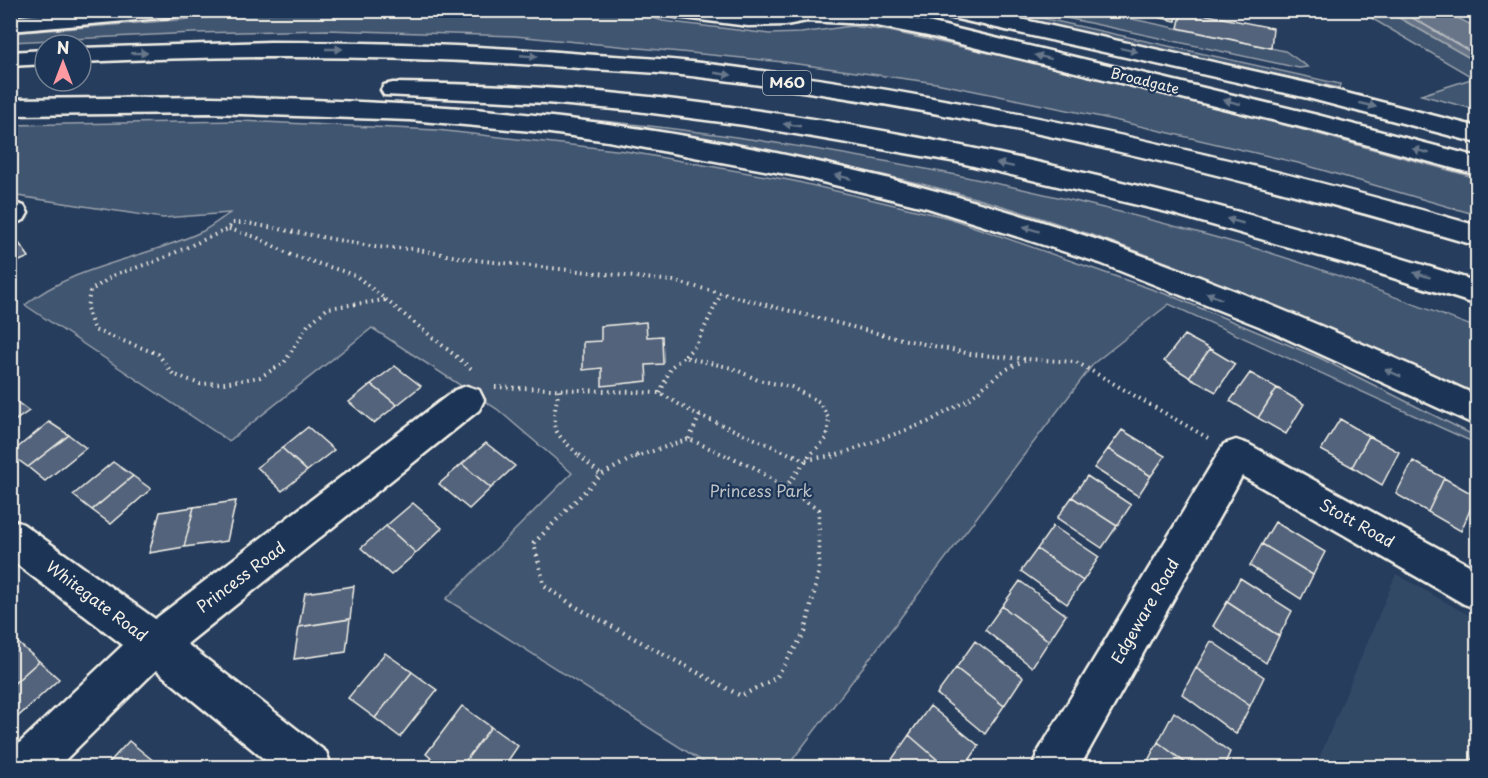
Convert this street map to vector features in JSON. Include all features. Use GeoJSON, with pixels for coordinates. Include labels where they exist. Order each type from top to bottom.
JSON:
{"type":"FeatureCollection","features":[{"type":"Feature","properties":{"kind":"main road"},"geometry":{"type":"LineString","coordinates":[[10,24],[172,10]]}},
{"type":"Feature","properties":{"kind":"main road","name":"Broadgate"},"geometry":{"type":"LineString","coordinates":[[676,10],[754,19],[785,19],[813,13],[867,17],[917,26],[1317,123],[1478,166]]}},
{"type":"Feature","properties":{"kind":"main road","name":"Broadgate"},"geometry":{"type":"LineString","coordinates":[[948,10],[1311,91],[1478,135]]}},
{"type":"Feature","properties":{"kind":"main road","name":"M60"},"geometry":{"type":"LineString","coordinates":[[93,56],[340,49],[494,54],[697,70],[873,95],[1171,153],[1478,236]]}},
{"type":"Feature","properties":{"kind":"main road"},"geometry":{"type":"LineString","coordinates":[[10,59],[33,58]]}},
{"type":"Feature","properties":{"kind":"main road"},"geometry":{"type":"LineString","coordinates":[[10,96],[91,90],[318,88],[494,92],[636,103],[854,134],[1037,172],[1194,209],[1478,294]]}},
{"type":"Feature","properties":{"kind":"main road"},"geometry":{"type":"LineString","coordinates":[[10,107],[174,103],[292,105],[440,114],[544,124],[754,158],[864,182],[1057,237],[1187,285],[1322,341],[1478,412]]}},
{"type":"Feature","properties":{"kind":"main road","name":"Princess Road"},"geometry":{"type":"LineString","coordinates":[[27,768],[114,680],[155,644],[467,400]]}},
{"type":"Feature","properties":{"kind":"main road","name":"Stott Road"},"geometry":{"type":"LineString","coordinates":[[1236,455],[1478,591]]}},
{"type":"Feature","properties":{"kind":"main road","name":"Edgeware Road"},"geometry":{"type":"LineString","coordinates":[[1054,768],[1236,455]]}},
{"type":"Feature","properties":{"kind":"main road","name":"Whitegate Road"},"geometry":{"type":"LineString","coordinates":[[10,536],[155,644],[310,768]]}},
{"type":"Feature","properties":{"kind":"path"},"geometry":{"type":"LineString","coordinates":[[1461,10],[1478,19]]}},
{"type":"Feature","properties":{"kind":"path"},"geometry":{"type":"LineString","coordinates":[[385,300],[328,308],[308,325],[284,363],[260,377],[200,384],[173,374],[158,354],[94,330],[87,308],[90,291],[114,274],[156,261],[228,229],[231,223],[274,227],[304,236],[375,247],[413,249],[475,260],[673,281],[892,337],[971,354],[1076,362],[1236,455]]}},
{"type":"Feature","properties":{"kind":"path"},"geometry":{"type":"LineString","coordinates":[[228,229],[256,237],[291,255],[355,275],[473,371],[467,400]]}},
{"type":"Feature","properties":{"kind":"path"},"geometry":{"type":"LineString","coordinates":[[660,393],[671,367],[696,345],[721,294]]}},
{"type":"Feature","properties":{"kind":"path"},"geometry":{"type":"LineString","coordinates":[[684,357],[732,368],[758,380],[791,387],[819,402],[829,419],[827,438],[805,459],[785,488]]}},
{"type":"Feature","properties":{"kind":"path"},"geometry":{"type":"LineString","coordinates":[[467,400],[494,387],[660,393],[700,415],[805,459],[831,457],[928,422],[968,400],[1000,373],[1026,359]]}},
{"type":"Feature","properties":{"kind":"path"},"geometry":{"type":"LineString","coordinates":[[559,390],[552,416],[556,434],[601,475]]}},
{"type":"Feature","properties":{"kind":"path"},"geometry":{"type":"LineString","coordinates":[[689,439],[700,415]]}},
{"type":"Feature","properties":{"kind":"path"},"geometry":{"type":"LineString","coordinates":[[689,439],[753,467],[819,510],[819,571],[805,632],[777,678],[741,696],[574,606],[544,585],[534,543],[601,475],[640,454],[689,439]]}},
{"type":"Feature","properties":{"kind":"shaded area"},"geometry":{"type":"Polygon","coordinates":[[[1396,574],[1477,620],[1477,767],[1315,768],[1396,574]]]}},
{"type":"Feature","properties":{"kind":"green space"},"geometry":{"type":"Polygon","coordinates":[[[628,10],[663,21],[770,34],[801,33],[851,26],[889,31],[1025,61],[1296,128],[1477,178],[1477,215],[1298,163],[1101,117],[936,83],[783,62],[515,36],[327,30],[93,38],[93,33],[33,33],[33,41],[11,42],[11,33],[292,11],[628,10]]]}},
{"type":"Feature","properties":{"kind":"green space"},"geometry":{"type":"Polygon","coordinates":[[[982,11],[1010,11],[1340,84],[1339,88],[982,11]]]}},
{"type":"Feature","properties":{"kind":"green space"},"geometry":{"type":"Polygon","coordinates":[[[1034,11],[1094,11],[1285,51],[1308,67],[1299,68],[1034,11]]]}},
{"type":"Feature","properties":{"kind":"green space"},"geometry":{"type":"Polygon","coordinates":[[[1359,11],[1387,11],[1477,62],[1477,110],[1421,95],[1474,78],[1359,11]]]}},
{"type":"Feature","properties":{"kind":"green space"},"geometry":{"type":"Polygon","coordinates":[[[550,116],[726,136],[902,164],[1075,201],[1247,246],[1334,274],[1477,328],[1477,396],[1344,336],[1208,279],[1140,252],[1001,205],[930,186],[788,155],[550,116]]]}},
{"type":"Feature","properties":{"kind":"green space","name":"Princess Park"},"geometry":{"type":"Polygon","coordinates":[[[239,121],[437,130],[625,151],[794,181],[949,218],[1174,297],[1320,358],[1477,437],[1477,444],[1169,304],[1094,363],[787,767],[711,767],[446,599],[572,473],[497,409],[372,328],[229,441],[25,305],[66,280],[181,241],[203,231],[230,213],[163,218],[11,195],[10,125],[239,121]]]}},
{"type":"Feature","properties":{"kind":"water"},"geometry":{"type":"Polygon","coordinates":[[[1387,11],[1445,11],[1477,28],[1477,62],[1387,11]]]}},
{"type":"Feature","properties":{"kind":"building"},"geometry":{"type":"Polygon","coordinates":[[[1126,10],[1178,10],[1176,21],[1126,10]]]}},
{"type":"Feature","properties":{"kind":"building"},"geometry":{"type":"Polygon","coordinates":[[[1182,10],[1273,28],[1271,48],[1178,28],[1182,10]]]}},
{"type":"Feature","properties":{"kind":"building"},"geometry":{"type":"Polygon","coordinates":[[[16,239],[29,257],[10,265],[10,241],[16,239]]]}},
{"type":"Feature","properties":{"kind":"building"},"geometry":{"type":"Polygon","coordinates":[[[646,322],[647,337],[662,336],[663,364],[646,365],[647,381],[602,386],[602,368],[583,370],[583,342],[601,341],[601,326],[646,322]]]}},
{"type":"Feature","properties":{"kind":"building"},"geometry":{"type":"Polygon","coordinates":[[[1184,335],[1210,349],[1189,377],[1164,361],[1184,335]]]}},
{"type":"Feature","properties":{"kind":"building"},"geometry":{"type":"Polygon","coordinates":[[[1210,349],[1235,364],[1216,392],[1189,377],[1210,349]]]}},
{"type":"Feature","properties":{"kind":"building"},"geometry":{"type":"Polygon","coordinates":[[[395,366],[421,386],[397,405],[371,384],[395,366]]]}},
{"type":"Feature","properties":{"kind":"building"},"geometry":{"type":"Polygon","coordinates":[[[1250,373],[1277,388],[1258,418],[1230,401],[1250,373]]]}},
{"type":"Feature","properties":{"kind":"building"},"geometry":{"type":"Polygon","coordinates":[[[371,384],[397,405],[374,423],[349,402],[371,384]]]}},
{"type":"Feature","properties":{"kind":"building"},"geometry":{"type":"Polygon","coordinates":[[[1277,388],[1304,404],[1286,434],[1258,418],[1277,388]]]}},
{"type":"Feature","properties":{"kind":"building"},"geometry":{"type":"Polygon","coordinates":[[[13,399],[29,411],[10,424],[10,400],[13,399]]]}},
{"type":"Feature","properties":{"kind":"building"},"geometry":{"type":"Polygon","coordinates":[[[1340,419],[1369,436],[1352,467],[1321,450],[1340,419]]]}},
{"type":"Feature","properties":{"kind":"building"},"geometry":{"type":"Polygon","coordinates":[[[49,422],[69,435],[28,467],[10,454],[49,422]]]}},
{"type":"Feature","properties":{"kind":"building"},"geometry":{"type":"Polygon","coordinates":[[[308,427],[334,450],[307,471],[282,448],[308,427]]]}},
{"type":"Feature","properties":{"kind":"building"},"geometry":{"type":"Polygon","coordinates":[[[1122,430],[1165,456],[1151,476],[1108,449],[1122,430]]]}},
{"type":"Feature","properties":{"kind":"building"},"geometry":{"type":"Polygon","coordinates":[[[69,435],[86,448],[45,481],[28,467],[69,435]]]}},
{"type":"Feature","properties":{"kind":"building"},"geometry":{"type":"Polygon","coordinates":[[[1369,436],[1399,452],[1382,485],[1352,467],[1369,436]]]}},
{"type":"Feature","properties":{"kind":"building"},"geometry":{"type":"Polygon","coordinates":[[[486,443],[515,466],[491,488],[462,464],[486,443]]]}},
{"type":"Feature","properties":{"kind":"building"},"geometry":{"type":"Polygon","coordinates":[[[282,448],[307,471],[282,491],[257,467],[282,448]]]}},
{"type":"Feature","properties":{"kind":"building"},"geometry":{"type":"Polygon","coordinates":[[[1108,449],[1151,476],[1138,496],[1094,468],[1108,449]]]}},
{"type":"Feature","properties":{"kind":"building"},"geometry":{"type":"Polygon","coordinates":[[[1413,461],[1444,478],[1428,512],[1396,494],[1413,461]]]}},
{"type":"Feature","properties":{"kind":"building"},"geometry":{"type":"Polygon","coordinates":[[[113,462],[133,476],[92,510],[73,495],[113,462]]]}},
{"type":"Feature","properties":{"kind":"building"},"geometry":{"type":"Polygon","coordinates":[[[462,464],[491,488],[469,509],[439,484],[462,464]]]}},
{"type":"Feature","properties":{"kind":"building"},"geometry":{"type":"Polygon","coordinates":[[[133,476],[151,489],[111,524],[92,510],[133,476]]]}},
{"type":"Feature","properties":{"kind":"building"},"geometry":{"type":"Polygon","coordinates":[[[1087,476],[1131,505],[1117,526],[1072,497],[1087,476]]]}},
{"type":"Feature","properties":{"kind":"building"},"geometry":{"type":"Polygon","coordinates":[[[1444,478],[1476,496],[1461,531],[1428,512],[1444,478]]]}},
{"type":"Feature","properties":{"kind":"building"},"geometry":{"type":"Polygon","coordinates":[[[1072,497],[1117,526],[1102,548],[1057,518],[1072,497]]]}},
{"type":"Feature","properties":{"kind":"building"},"geometry":{"type":"Polygon","coordinates":[[[236,501],[227,541],[184,547],[194,507],[236,501]]]}},
{"type":"Feature","properties":{"kind":"building"},"geometry":{"type":"Polygon","coordinates":[[[413,503],[442,528],[416,553],[386,526],[413,503]]]}},
{"type":"Feature","properties":{"kind":"building"},"geometry":{"type":"Polygon","coordinates":[[[194,507],[184,547],[149,553],[160,512],[194,507]]]}},
{"type":"Feature","properties":{"kind":"building"},"geometry":{"type":"Polygon","coordinates":[[[1275,522],[1325,552],[1313,575],[1262,544],[1275,522]]]}},
{"type":"Feature","properties":{"kind":"building"},"geometry":{"type":"Polygon","coordinates":[[[386,526],[416,553],[391,575],[361,548],[386,526]]]}},
{"type":"Feature","properties":{"kind":"building"},"geometry":{"type":"Polygon","coordinates":[[[1053,526],[1099,557],[1083,581],[1037,549],[1053,526]]]}},
{"type":"Feature","properties":{"kind":"building"},"geometry":{"type":"Polygon","coordinates":[[[1262,544],[1313,575],[1301,599],[1250,566],[1262,544]]]}},
{"type":"Feature","properties":{"kind":"building"},"geometry":{"type":"Polygon","coordinates":[[[1037,549],[1083,581],[1067,604],[1021,571],[1037,549]]]}},
{"type":"Feature","properties":{"kind":"building"},"geometry":{"type":"Polygon","coordinates":[[[1240,578],[1292,611],[1279,636],[1227,602],[1240,578]]]}},
{"type":"Feature","properties":{"kind":"building"},"geometry":{"type":"Polygon","coordinates":[[[1020,581],[1066,615],[1049,641],[1002,606],[1020,581]]]}},
{"type":"Feature","properties":{"kind":"building"},"geometry":{"type":"Polygon","coordinates":[[[354,586],[350,619],[299,627],[305,593],[354,586]]]}},
{"type":"Feature","properties":{"kind":"building"},"geometry":{"type":"Polygon","coordinates":[[[1227,602],[1279,636],[1266,663],[1213,626],[1227,602]]]}},
{"type":"Feature","properties":{"kind":"building"},"geometry":{"type":"Polygon","coordinates":[[[1002,606],[1049,641],[1032,667],[985,630],[1002,606]]]}},
{"type":"Feature","properties":{"kind":"building"},"geometry":{"type":"Polygon","coordinates":[[[350,619],[346,652],[294,659],[299,627],[350,619]]]}},
{"type":"Feature","properties":{"kind":"building"},"geometry":{"type":"Polygon","coordinates":[[[975,641],[1023,677],[1004,706],[956,668],[975,641]]]}},
{"type":"Feature","properties":{"kind":"building"},"geometry":{"type":"Polygon","coordinates":[[[1211,641],[1264,677],[1250,706],[1196,668],[1211,641]]]}},
{"type":"Feature","properties":{"kind":"building"},"geometry":{"type":"Polygon","coordinates":[[[17,642],[39,661],[10,687],[10,648],[17,642]]]}},
{"type":"Feature","properties":{"kind":"building"},"geometry":{"type":"Polygon","coordinates":[[[385,653],[412,672],[375,718],[348,698],[385,653]]]}},
{"type":"Feature","properties":{"kind":"building"},"geometry":{"type":"Polygon","coordinates":[[[39,661],[59,679],[10,724],[10,687],[39,661]]]}},
{"type":"Feature","properties":{"kind":"building"},"geometry":{"type":"Polygon","coordinates":[[[956,668],[1004,706],[985,734],[937,694],[956,668]]]}},
{"type":"Feature","properties":{"kind":"building"},"geometry":{"type":"Polygon","coordinates":[[[1196,668],[1250,706],[1236,734],[1182,694],[1196,668]]]}},
{"type":"Feature","properties":{"kind":"building"},"geometry":{"type":"Polygon","coordinates":[[[412,672],[437,690],[400,737],[375,718],[412,672]]]}},
{"type":"Feature","properties":{"kind":"building"},"geometry":{"type":"Polygon","coordinates":[[[462,706],[491,727],[460,768],[443,768],[426,754],[462,706]]]}},
{"type":"Feature","properties":{"kind":"building"},"geometry":{"type":"Polygon","coordinates":[[[930,706],[979,746],[964,768],[947,768],[909,735],[930,706]]]}},
{"type":"Feature","properties":{"kind":"building"},"geometry":{"type":"Polygon","coordinates":[[[1174,712],[1230,752],[1223,768],[1192,768],[1158,742],[1174,712]]]}},
{"type":"Feature","properties":{"kind":"building"},"geometry":{"type":"Polygon","coordinates":[[[491,727],[518,746],[503,768],[460,768],[491,727]]]}},
{"type":"Feature","properties":{"kind":"building"},"geometry":{"type":"Polygon","coordinates":[[[909,735],[947,768],[892,768],[888,765],[909,735]]]}},
{"type":"Feature","properties":{"kind":"building"},"geometry":{"type":"Polygon","coordinates":[[[129,741],[155,762],[149,768],[104,768],[129,741]]]}},
{"type":"Feature","properties":{"kind":"building"},"geometry":{"type":"Polygon","coordinates":[[[1158,742],[1192,768],[1144,768],[1158,742]]]}},
{"type":"Feature","properties":{"kind":"building"},"geometry":{"type":"Polygon","coordinates":[[[1478,742],[1478,768],[1469,768],[1478,742]]]}}]}
